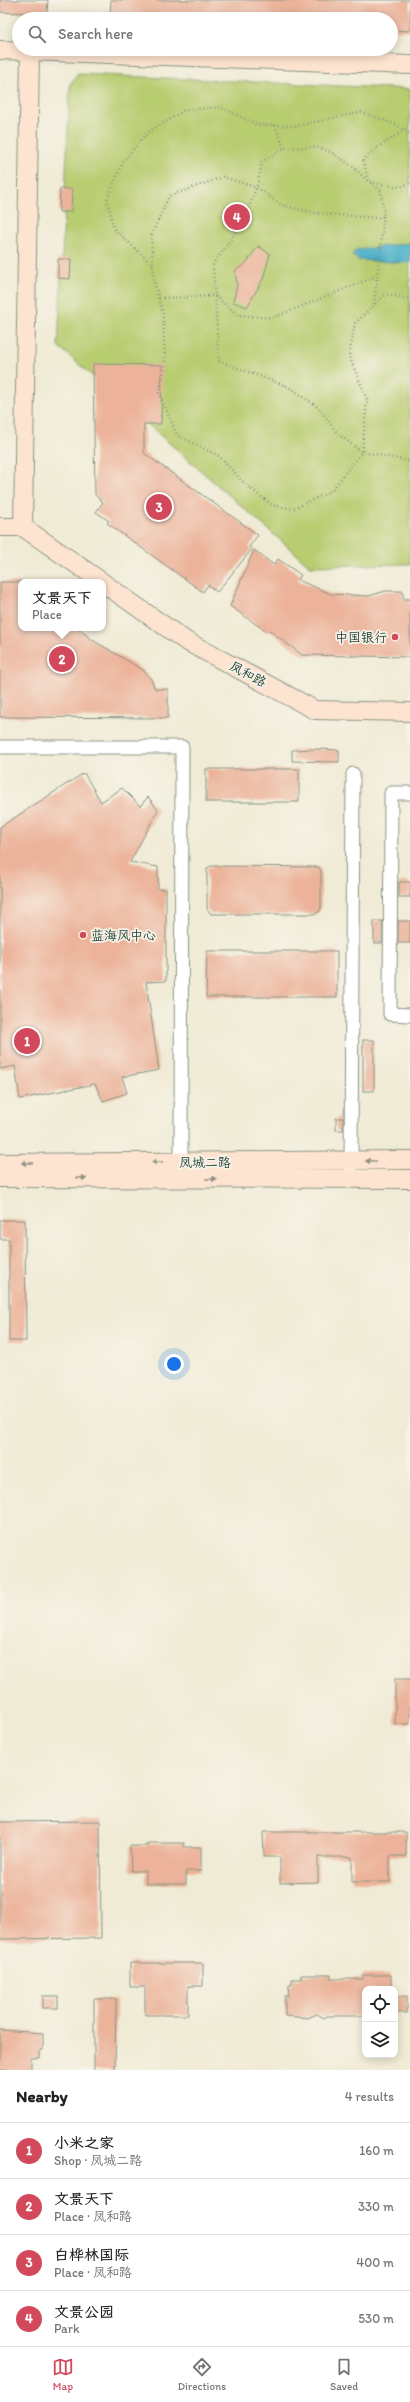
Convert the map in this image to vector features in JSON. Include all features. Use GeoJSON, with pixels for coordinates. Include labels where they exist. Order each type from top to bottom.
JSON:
{"type":"FeatureCollection","features":[{"type":"Feature","properties":{"kind":"street"},"geometry":{"type":"LineString","coordinates":[[0,50],[12,51]]}},
{"type":"Feature","properties":{"kind":"street"},"geometry":{"type":"LineString","coordinates":[[0,527],[23,527],[30,56]]}},
{"type":"Feature","properties":{"kind":"street"},"geometry":{"type":"LineString","coordinates":[[147,56],[410,65]]}},
{"type":"Feature","properties":{"kind":"street","name":"凤和路"},"geometry":{"type":"LineString","coordinates":[[23,527],[98,579]]}},
{"type":"Feature","properties":{"kind":"street","name":"凤和路"},"geometry":{"type":"LineString","coordinates":[[106,585],[186,642],[315,710],[410,712]]}},
{"type":"Feature","properties":{"kind":"street"},"geometry":{"type":"LineString","coordinates":[[0,747],[182,747],[181,1162]]}},
{"type":"Feature","properties":{"kind":"street"},"geometry":{"type":"LineString","coordinates":[[351,1179],[353,774]]}},
{"type":"Feature","properties":{"kind":"street"},"geometry":{"type":"LineString","coordinates":[[410,793],[391,793],[390,998],[390,1014],[410,1014]]}},
{"type":"Feature","properties":{"kind":"street","name":"凤城二路"},"geometry":{"type":"LineString","coordinates":[[0,1163],[410,1160]]}},
{"type":"Feature","properties":{"kind":"street","name":"凤城二路"},"geometry":{"type":"LineString","coordinates":[[0,1178],[410,1179]]}},
{"type":"Feature","properties":{"kind":"path"},"geometry":{"type":"LineString","coordinates":[[153,265],[114,229],[107,199],[124,160],[148,132],[184,110],[220,107],[258,125],[296,126],[361,112],[397,125],[410,134]]}},
{"type":"Feature","properties":{"kind":"path"},"geometry":{"type":"LineString","coordinates":[[275,125],[284,148]]}},
{"type":"Feature","properties":{"kind":"path"},"geometry":{"type":"LineString","coordinates":[[369,182],[364,160],[378,147],[405,130]]}},
{"type":"Feature","properties":{"kind":"path"},"geometry":{"type":"LineString","coordinates":[[374,304],[384,216],[381,191],[353,167],[331,152],[317,146],[284,148],[262,162],[258,188],[232,240],[213,264],[219,361],[289,387],[320,408],[338,434],[362,452],[410,461]]}},
{"type":"Feature","properties":{"kind":"path"},"geometry":{"type":"LineString","coordinates":[[384,216],[378,218],[316,213],[281,205],[258,188],[223,177],[169,196],[151,236],[153,265],[158,298],[163,314],[166,367],[158,393],[177,435],[219,456],[246,484],[272,505],[293,509],[331,491],[362,452],[367,399],[349,356],[355,323],[386,294],[410,299]]}},
{"type":"Feature","properties":{"kind":"path"},"geometry":{"type":"LineString","coordinates":[[369,182],[400,187],[410,183]]}},
{"type":"Feature","properties":{"kind":"path"},"geometry":{"type":"LineString","coordinates":[[158,298],[215,296],[238,315],[272,318],[377,276]]}},
{"type":"Feature","properties":{"kind":"green space"},"geometry":{"type":"Polygon","coordinates":[[[78,74],[410,89],[410,564],[310,566],[58,346],[70,84],[78,74]]]}},
{"type":"Feature","properties":{"kind":"water"},"geometry":{"type":"Polygon","coordinates":[[[410,243],[410,263],[358,260],[352,255],[356,250],[410,243]]]}},
{"type":"Feature","properties":{"kind":"building"},"geometry":{"type":"Polygon","coordinates":[[[0,0],[48,0],[47,12],[0,12],[0,0]]]}},
{"type":"Feature","properties":{"kind":"building"},"geometry":{"type":"Polygon","coordinates":[[[111,0],[410,0],[410,31],[398,30],[398,12],[110,12],[111,0]]]}},
{"type":"Feature","properties":{"kind":"building"},"geometry":{"type":"Polygon","coordinates":[[[60,189],[72,189],[71,212],[59,212],[60,189]]]}},
{"type":"Feature","properties":{"kind":"building"},"geometry":{"type":"Polygon","coordinates":[[[258,246],[270,254],[263,279],[247,307],[233,302],[237,285],[235,271],[246,263],[258,246]]]}},
{"type":"Feature","properties":{"kind":"building"},"geometry":{"type":"Polygon","coordinates":[[[58,259],[71,259],[70,279],[58,278],[58,259]]]}},
{"type":"Feature","properties":{"kind":"building"},"geometry":{"type":"Polygon","coordinates":[[[93,364],[162,365],[161,424],[144,424],[144,453],[258,535],[249,547],[252,549],[217,592],[208,585],[203,592],[107,523],[109,521],[96,512],[103,502],[95,495],[93,364]]]}},
{"type":"Feature","properties":{"kind":"building"},"geometry":{"type":"Polygon","coordinates":[[[254,550],[274,565],[278,559],[301,575],[298,580],[331,594],[369,596],[385,591],[403,591],[403,599],[410,599],[410,657],[302,655],[269,630],[267,632],[230,606],[254,550]]]}},
{"type":"Feature","properties":{"kind":"building"},"geometry":{"type":"Polygon","coordinates":[[[0,582],[18,582],[18,631],[82,631],[91,639],[143,670],[151,679],[155,689],[168,689],[168,718],[0,717],[0,582]]]}},
{"type":"Feature","properties":{"kind":"building"},"geometry":{"type":"Polygon","coordinates":[[[292,750],[339,750],[339,762],[292,761],[292,750]]]}},
{"type":"Feature","properties":{"kind":"building"},"geometry":{"type":"Polygon","coordinates":[[[206,769],[299,769],[299,802],[206,802],[206,769]]]}},
{"type":"Feature","properties":{"kind":"building","name":"蓝海风中心"},"geometry":{"type":"Polygon","coordinates":[[[84,773],[101,802],[122,788],[140,806],[148,797],[158,810],[130,862],[158,867],[158,889],[166,889],[166,981],[146,982],[159,1070],[122,1077],[127,1093],[103,1101],[95,1084],[20,1099],[15,1066],[0,1069],[0,827],[84,773]]]}},
{"type":"Feature","properties":{"kind":"building"},"geometry":{"type":"Polygon","coordinates":[[[212,866],[319,867],[321,871],[321,908],[319,912],[314,914],[211,914],[207,909],[207,868],[212,866]]]}},
{"type":"Feature","properties":{"kind":"building"},"geometry":{"type":"Polygon","coordinates":[[[399,882],[410,882],[410,897],[399,897],[399,882]]]}},
{"type":"Feature","properties":{"kind":"building"},"geometry":{"type":"Polygon","coordinates":[[[374,921],[382,921],[382,943],[374,943],[374,921]]]}},
{"type":"Feature","properties":{"kind":"building"},"geometry":{"type":"Polygon","coordinates":[[[398,921],[410,921],[410,943],[398,943],[398,921]]]}},
{"type":"Feature","properties":{"kind":"building"},"geometry":{"type":"Polygon","coordinates":[[[207,951],[337,951],[337,997],[206,997],[207,951]]]}},
{"type":"Feature","properties":{"kind":"building"},"geometry":{"type":"Polygon","coordinates":[[[363,1040],[374,1040],[374,1091],[363,1091],[363,1040]]]}},
{"type":"Feature","properties":{"kind":"building"},"geometry":{"type":"Polygon","coordinates":[[[336,1118],[343,1118],[343,1130],[336,1130],[336,1118]]]}},
{"type":"Feature","properties":{"kind":"building"},"geometry":{"type":"Polygon","coordinates":[[[0,1220],[25,1220],[26,1341],[9,1341],[9,1239],[0,1239],[0,1220]]]}},
{"type":"Feature","properties":{"kind":"building"},"geometry":{"type":"Polygon","coordinates":[[[395,1679],[410,1679],[410,1724],[395,1724],[395,1679]]]}},
{"type":"Feature","properties":{"kind":"building"},"geometry":{"type":"Polygon","coordinates":[[[100,1821],[101,1938],[0,1939],[0,1822],[100,1821]]]}},
{"type":"Feature","properties":{"kind":"building"},"geometry":{"type":"Polygon","coordinates":[[[263,1832],[406,1832],[406,1856],[390,1856],[390,1882],[352,1882],[352,1857],[318,1857],[318,1882],[280,1883],[280,1857],[264,1857],[263,1832]]]}},
{"type":"Feature","properties":{"kind":"building"},"geometry":{"type":"Polygon","coordinates":[[[147,1843],[184,1843],[184,1847],[201,1847],[201,1871],[186,1871],[186,1884],[146,1884],[146,1871],[131,1871],[130,1846],[147,1846],[147,1843]]]}},
{"type":"Feature","properties":{"kind":"building"},"geometry":{"type":"Polygon","coordinates":[[[130,1963],[203,1963],[203,1986],[188,1986],[188,2015],[145,2015],[145,1987],[130,1987],[130,1963]]]}},
{"type":"Feature","properties":{"kind":"building"},"geometry":{"type":"Polygon","coordinates":[[[301,1975],[331,1975],[331,1979],[363,1979],[363,1975],[391,1975],[391,1986],[362,1986],[362,2016],[327,2016],[324,2018],[317,2014],[308,2018],[285,2016],[285,1996],[288,1996],[289,1985],[292,1985],[292,1979],[301,1979],[301,1975]]]}},
{"type":"Feature","properties":{"kind":"building"},"geometry":{"type":"Polygon","coordinates":[[[43,1996],[58,1996],[58,2008],[43,2008],[43,1996]]]}},
{"type":"Feature","properties":{"kind":"building"},"geometry":{"type":"Polygon","coordinates":[[[398,1996],[407,1996],[407,2013],[398,2013],[398,1996]]]}},
{"type":"Feature","properties":{"kind":"building"},"geometry":{"type":"Polygon","coordinates":[[[94,1999],[116,1999],[115,2070],[94,2070],[94,1999]]]}},
{"type":"Feature","properties":{"kind":"building"},"geometry":{"type":"Polygon","coordinates":[[[0,2030],[43,2033],[43,2050],[40,2050],[40,2058],[31,2058],[31,2070],[0,2070],[0,2030]]]}},
{"type":"Feature","properties":{"kind":"place","name":"文景公园"},"geometry":{"type":"Point","coordinates":[237,217]}},
{"type":"Feature","properties":{"kind":"place","name":"白桦林国际"},"geometry":{"type":"Point","coordinates":[159,507]}},
{"type":"Feature","properties":{"kind":"place","name":"中国银行"},"geometry":{"type":"Point","coordinates":[395,637]}},
{"type":"Feature","properties":{"kind":"place","name":"文景天下"},"geometry":{"type":"Point","coordinates":[62,659]}},
{"type":"Feature","properties":{"kind":"place","name":"蓝海风中心"},"geometry":{"type":"Point","coordinates":[83,935]}},
{"type":"Feature","properties":{"kind":"place","name":"小米之家"},"geometry":{"type":"Point","coordinates":[27,1041]}}]}
